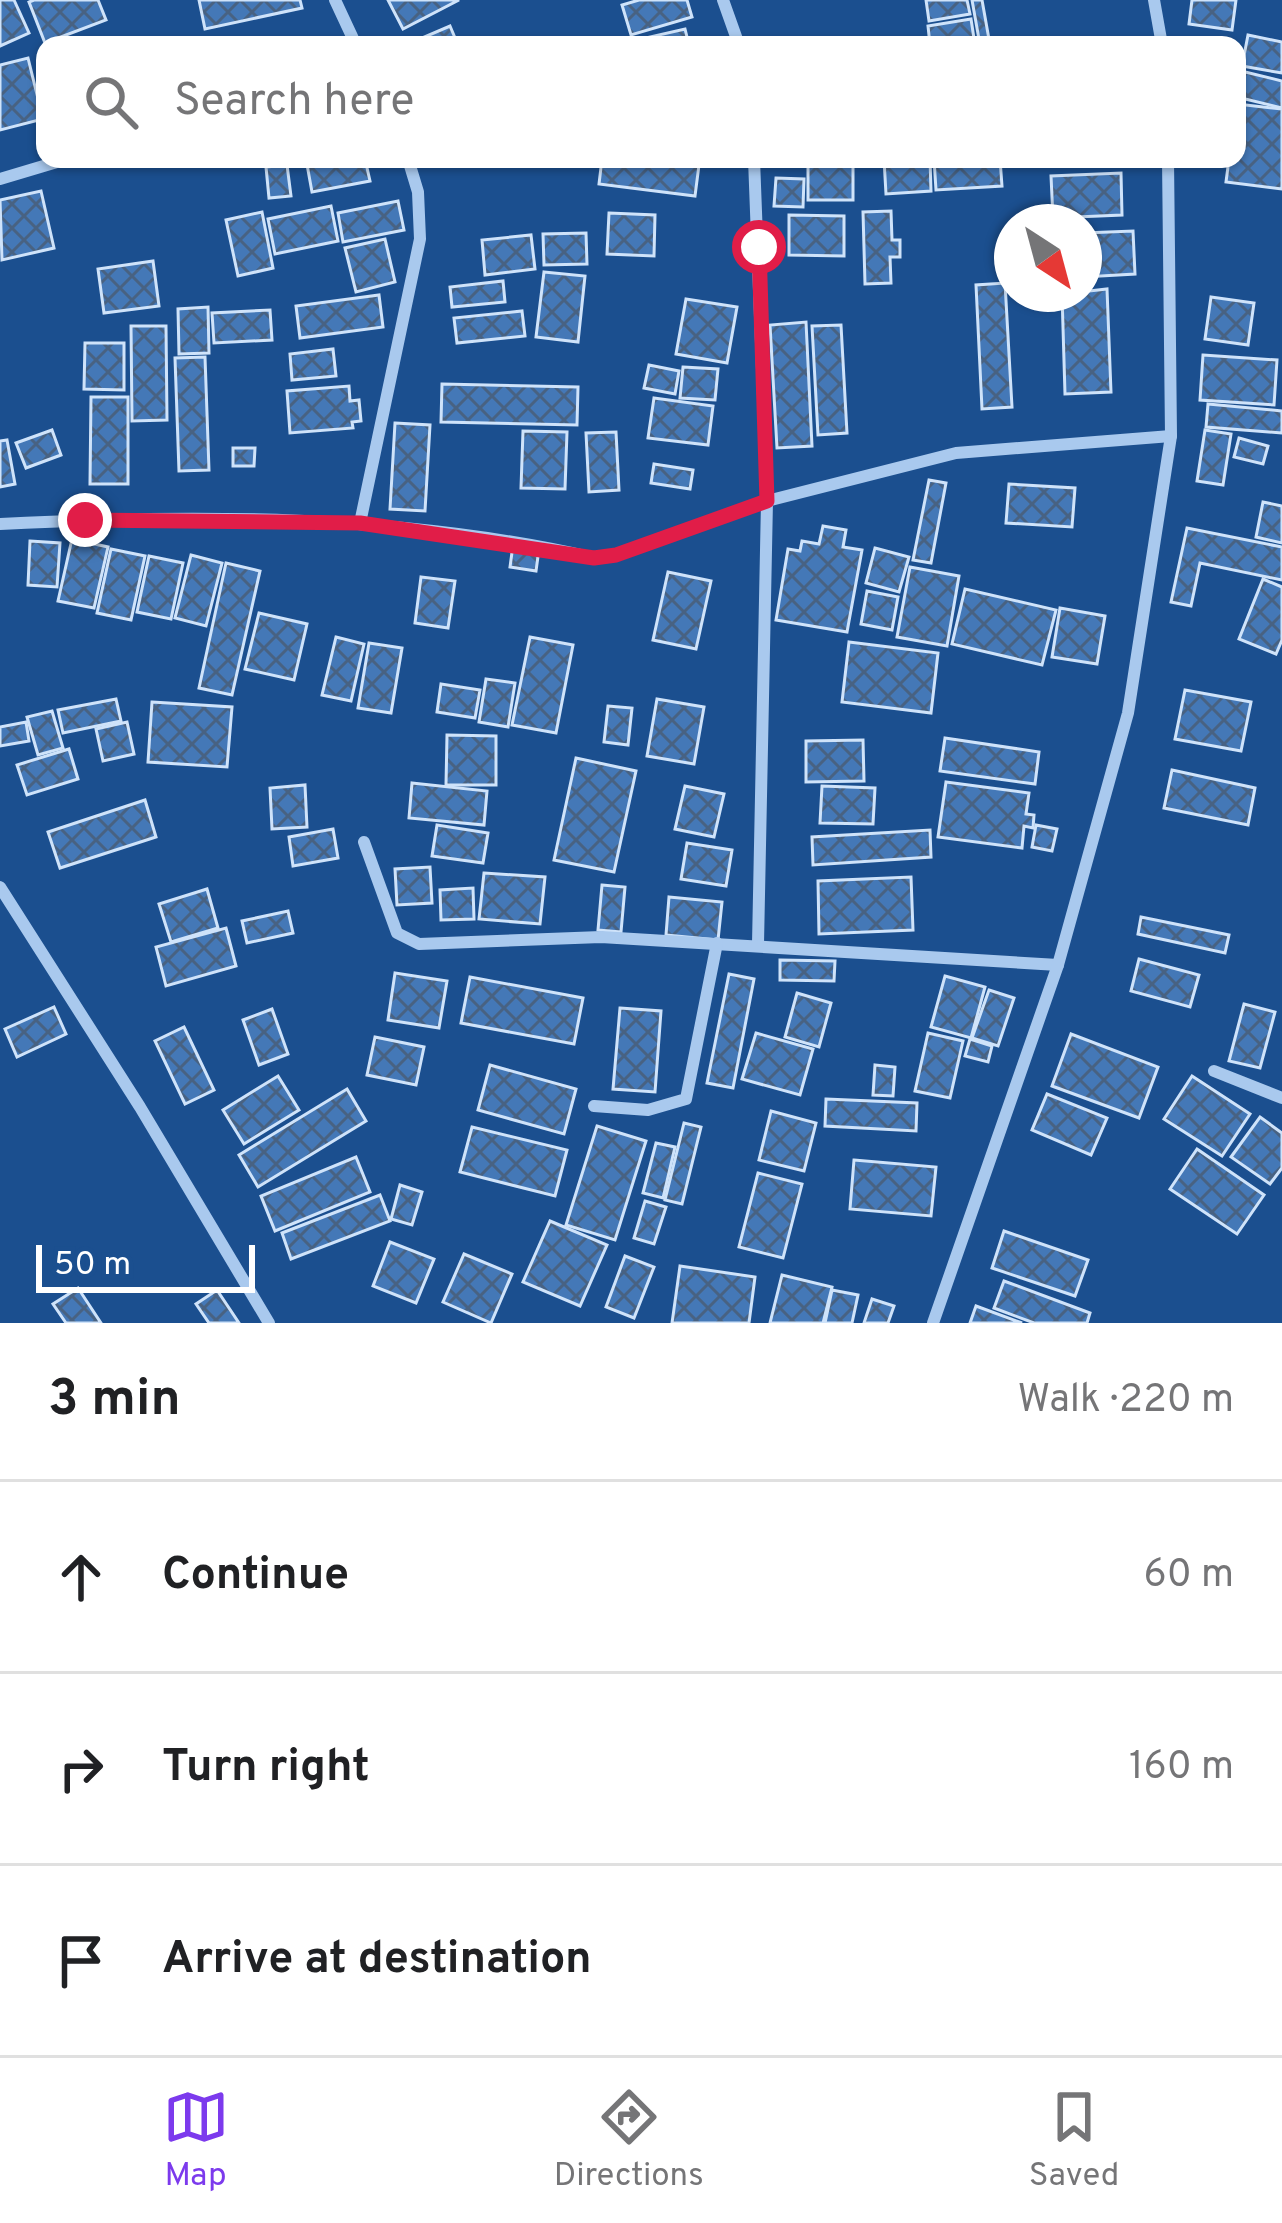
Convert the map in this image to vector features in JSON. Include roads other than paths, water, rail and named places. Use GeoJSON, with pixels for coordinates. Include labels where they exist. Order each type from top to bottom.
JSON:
{"type":"FeatureCollection","features":[{"type":"Feature","properties":{"kind":"street"},"geometry":{"type":"LineString","coordinates":[[335,0],[352,36]]}},
{"type":"Feature","properties":{"kind":"street"},"geometry":{"type":"LineString","coordinates":[[723,0],[736,36]]}},
{"type":"Feature","properties":{"kind":"street"},"geometry":{"type":"LineString","coordinates":[[1154,0],[1160,36]]}},
{"type":"Feature","properties":{"kind":"street"},"geometry":{"type":"LineString","coordinates":[[0,179],[37,168]]}},
{"type":"Feature","properties":{"kind":"street"},"geometry":{"type":"LineString","coordinates":[[360,523],[420,239],[418,192],[411,168]]}},
{"type":"Feature","properties":{"kind":"street"},"geometry":{"type":"LineString","coordinates":[[754,168],[767,501],[758,944]]}},
{"type":"Feature","properties":{"kind":"street"},"geometry":{"type":"LineString","coordinates":[[932,1323],[1058,965],[1129,712],[1171,436],[1168,168]]}},
{"type":"Feature","properties":{"kind":"street"},"geometry":{"type":"LineString","coordinates":[[0,524],[85,520],[360,523],[594,558],[616,555],[767,501],[956,453],[1171,436]]}},
{"type":"Feature","properties":{"kind":"street"},"geometry":{"type":"LineString","coordinates":[[364,842],[397,933],[419,944],[601,938],[1058,965]]}},
{"type":"Feature","properties":{"kind":"street"},"geometry":{"type":"LineString","coordinates":[[0,887],[140,1107],[268,1323]]}},
{"type":"Feature","properties":{"kind":"street"},"geometry":{"type":"LineString","coordinates":[[594,1106],[648,1110],[686,1099],[716,943]]}},
{"type":"Feature","properties":{"kind":"street"},"geometry":{"type":"LineString","coordinates":[[1214,1071],[1282,1098]]}}]}
